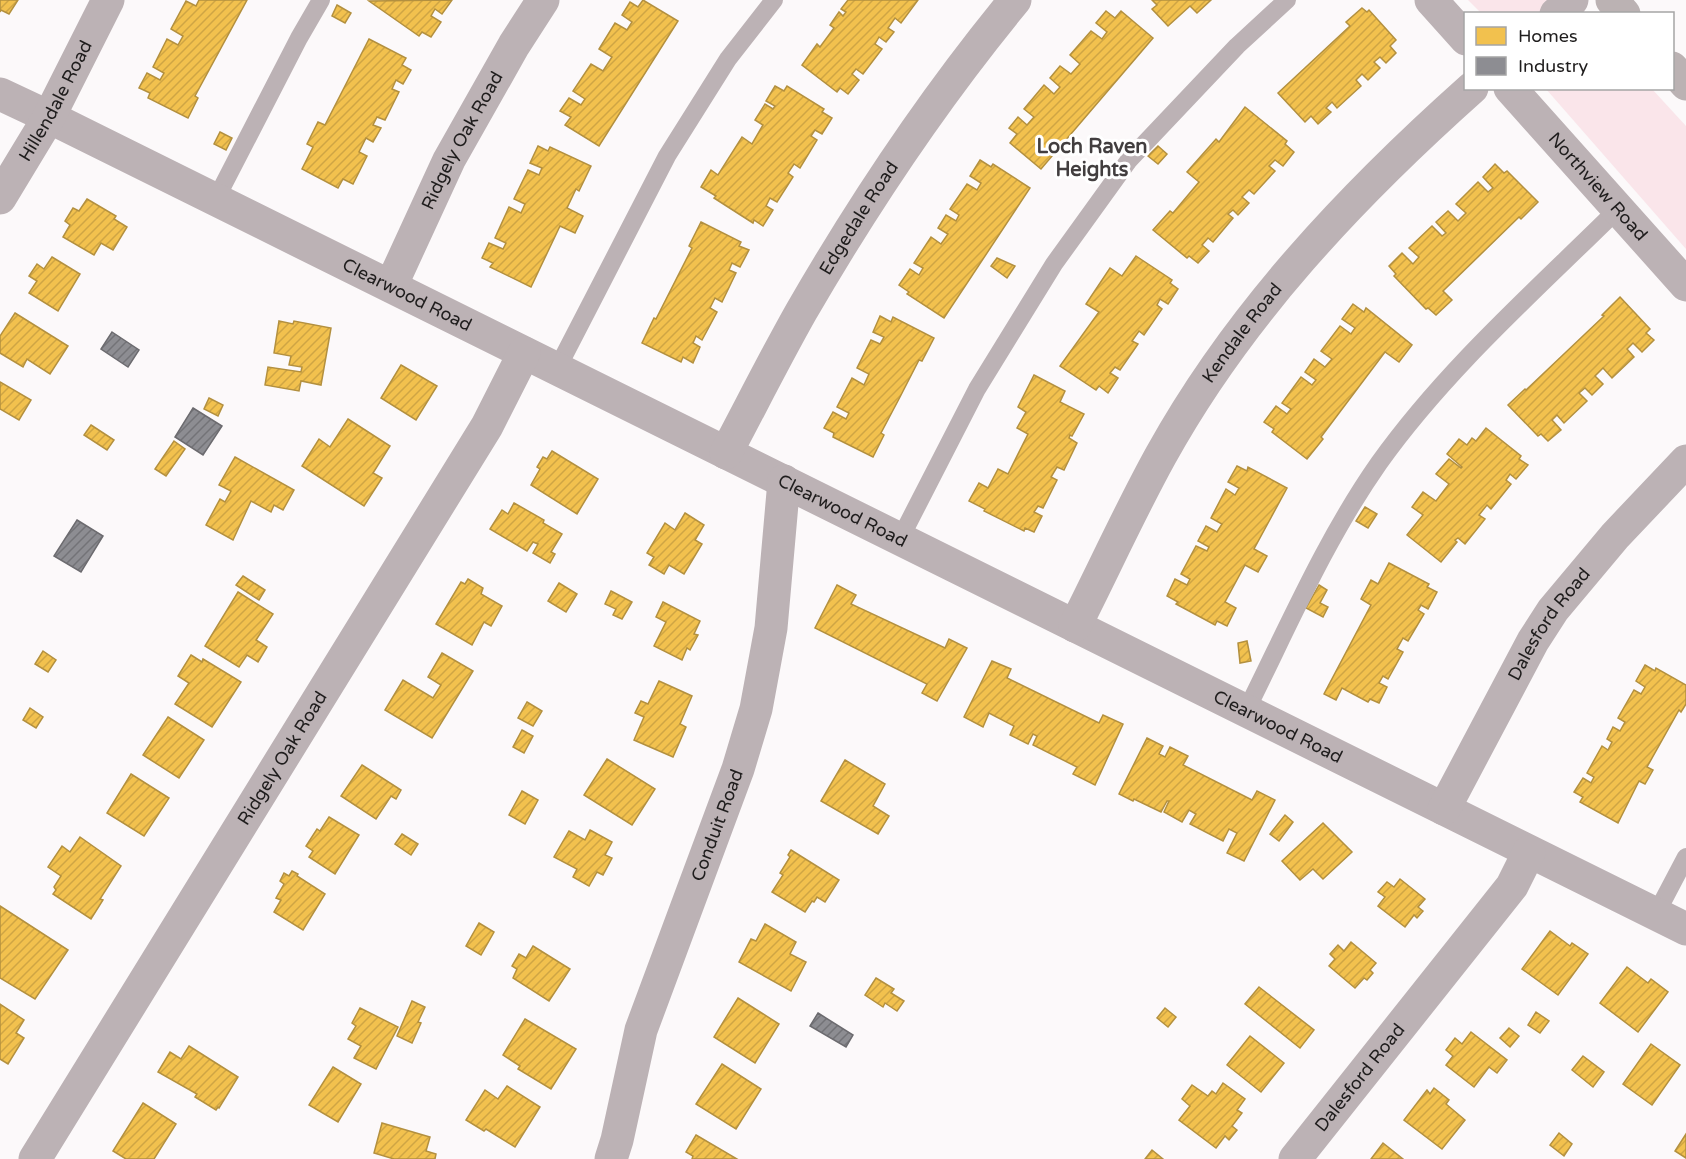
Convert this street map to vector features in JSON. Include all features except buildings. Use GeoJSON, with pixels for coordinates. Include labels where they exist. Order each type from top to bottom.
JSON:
{"type":"FeatureCollection","features":[{"type":"Feature","properties":{"kind":"street","name":"Hillendale Road"},"geometry":{"type":"LineString","coordinates":[[0,198],[49,117],[108,0]]}},
{"type":"Feature","properties":{"kind":"street","name":"Ridgely Oak Road"},"geometry":{"type":"LineString","coordinates":[[391,286],[449,160],[514,45],[543,0]]}},
{"type":"Feature","properties":{"kind":"street","name":"Edgedale Road"},"geometry":{"type":"LineString","coordinates":[[726,453],[801,313],[847,236],[897,159],[969,57],[1015,0]]}},
{"type":"Feature","properties":{"kind":"street"},"geometry":{"type":"LineString","coordinates":[[1431,0],[1464,37]]}},
{"type":"Feature","properties":{"kind":"street"},"geometry":{"type":"LineString","coordinates":[[1558,12],[1572,0]]}},
{"type":"Feature","properties":{"kind":"street"},"geometry":{"type":"LineString","coordinates":[[1612,0],[1622,12]]}},
{"type":"Feature","properties":{"kind":"street"},"geometry":{"type":"LineString","coordinates":[[1674,70],[1686,84]]}},
{"type":"Feature","properties":{"kind":"street","name":"Kendale Road"},"geometry":{"type":"LineString","coordinates":[[1075,626],[1161,454],[1208,379],[1257,311],[1314,242],[1374,178],[1470,90]]}},
{"type":"Feature","properties":{"kind":"street","name":"Northview Road"},"geometry":{"type":"LineString","coordinates":[[1512,90],[1686,285]]}},
{"type":"Feature","properties":{"kind":"street","name":"Clearwood Road"},"geometry":{"type":"LineString","coordinates":[[0,94],[1686,929]]}},
{"type":"Feature","properties":{"kind":"street","name":"Ridgely Oak Road"},"geometry":{"type":"LineString","coordinates":[[35,1159],[487,426],[524,353]]}},
{"type":"Feature","properties":{"kind":"street","name":"Dalesford Road"},"geometry":{"type":"LineString","coordinates":[[1444,809],[1533,641],[1553,610],[1615,536],[1686,461]]}},
{"type":"Feature","properties":{"kind":"street","name":"Conduit Road"},"geometry":{"type":"LineString","coordinates":[[611,1159],[641,1030],[738,769],[756,709],[771,628],[784,482]]}},
{"type":"Feature","properties":{"kind":"street","name":"Dalesford Road"},"geometry":{"type":"LineString","coordinates":[[1295,1159],[1512,886],[1529,852]]}},
{"type":"Feature","properties":{"kind":"lane"},"geometry":{"type":"LineString","coordinates":[[216,200],[299,38],[321,0]]}},
{"type":"Feature","properties":{"kind":"lane"},"geometry":{"type":"LineString","coordinates":[[557,369],[667,156],[728,59],[774,0]]}},
{"type":"Feature","properties":{"kind":"lane"},"geometry":{"type":"LineString","coordinates":[[900,539],[977,389],[1054,264],[1129,160],[1237,46],[1287,0]]}},
{"type":"Feature","properties":{"kind":"lane"},"geometry":{"type":"LineString","coordinates":[[1246,711],[1336,530],[1379,463],[1435,393],[1501,324],[1618,209]]}},
{"type":"Feature","properties":{"kind":"lane"},"geometry":{"type":"LineString","coordinates":[[1656,914],[1686,857]]}},
{"type":"Feature","properties":{"kind":"shaded area"},"geometry":{"type":"Polygon","coordinates":[[[1468,0],[1573,0],[1585,12],[1480,12],[1468,0]]]}},
{"type":"Feature","properties":{"kind":"shaded area"},"geometry":{"type":"Polygon","coordinates":[[[1547,90],[1653,90],[1686,126],[1686,249],[1547,90]]]}},
{"type":"Feature","properties":{"kind":"district","name":"Loch Raven Heights"},"geometry":{"type":"Point","coordinates":[1092,158]}}]}
